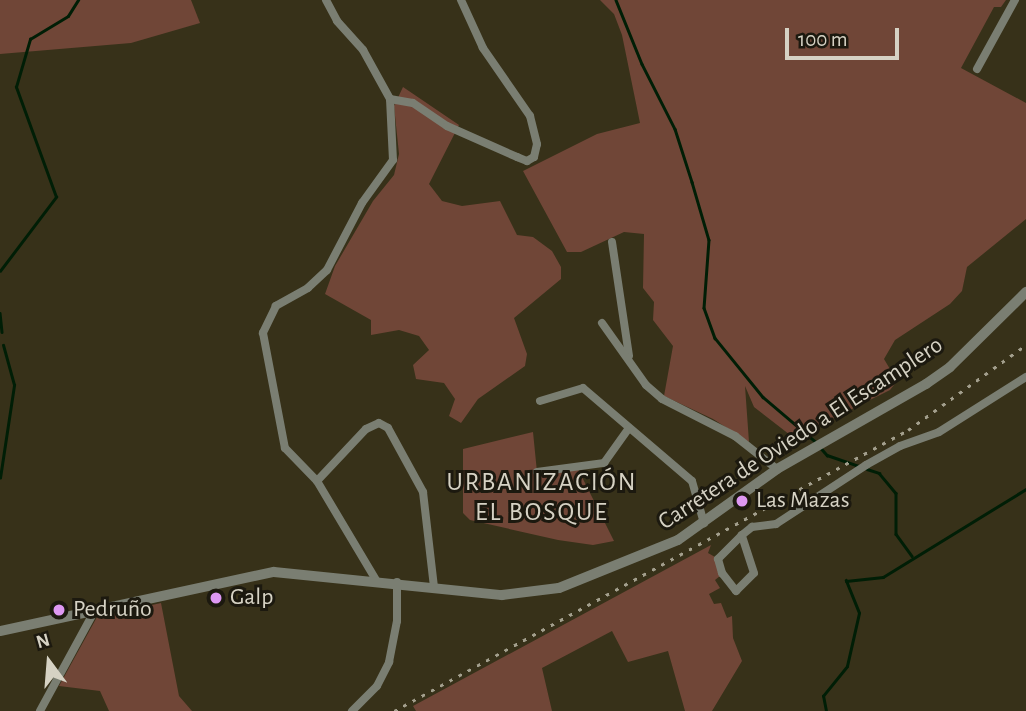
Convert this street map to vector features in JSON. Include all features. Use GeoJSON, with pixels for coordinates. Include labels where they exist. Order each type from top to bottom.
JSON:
{"type":"FeatureCollection","features":[{"type":"Feature","properties":{"kind":"street"},"geometry":{"type":"LineString","coordinates":[[326,0],[337,21],[363,50],[390,99],[393,160],[362,203],[327,270],[308,288],[276,306],[263,333],[285,448],[317,481],[376,580]]}},
{"type":"Feature","properties":{"kind":"street"},"geometry":{"type":"LineString","coordinates":[[390,99],[413,103],[447,126],[517,157],[527,161],[534,157],[537,144],[530,116],[483,48],[461,0]]}},
{"type":"Feature","properties":{"kind":"street"},"geometry":{"type":"LineString","coordinates":[[976,69],[1015,0]]}},
{"type":"Feature","properties":{"kind":"street"},"geometry":{"type":"LineString","coordinates":[[612,242],[630,363]]}},
{"type":"Feature","properties":{"kind":"street","name":"Carretera de Oviedo a El Escamplero"},"geometry":{"type":"LineString","coordinates":[[0,631],[274,572],[533,594],[655,551],[704,523],[777,469],[950,367],[1026,292]]}},
{"type":"Feature","properties":{"kind":"street"},"geometry":{"type":"LineString","coordinates":[[602,323],[630,363],[662,399],[735,436],[777,469]]}},
{"type":"Feature","properties":{"kind":"street"},"geometry":{"type":"LineString","coordinates":[[742,535],[754,573],[736,591],[722,573],[718,559],[742,535],[752,527],[776,524],[857,470],[900,446],[939,432],[1026,377]]}},
{"type":"Feature","properties":{"kind":"street"},"geometry":{"type":"LineString","coordinates":[[540,401],[583,388],[692,481],[704,523]]}},
{"type":"Feature","properties":{"kind":"street"},"geometry":{"type":"LineString","coordinates":[[317,481],[366,429],[379,423],[388,428],[423,492],[434,587]]}},
{"type":"Feature","properties":{"kind":"street"},"geometry":{"type":"LineString","coordinates":[[537,472],[604,463],[629,428]]}},
{"type":"Feature","properties":{"kind":"street"},"geometry":{"type":"LineString","coordinates":[[352,711],[377,686],[389,663],[397,621],[397,582]]}},
{"type":"Feature","properties":{"kind":"street"},"geometry":{"type":"LineString","coordinates":[[40,711],[95,610]]}},
{"type":"Feature","properties":{"kind":"shaded area"},"geometry":{"type":"Polygon","coordinates":[[[0,0],[191,0],[200,23],[131,43],[0,54],[0,0]]]}},
{"type":"Feature","properties":{"kind":"shaded area"},"geometry":{"type":"Polygon","coordinates":[[[600,0],[1006,0],[1001,7],[994,7],[961,68],[1026,103],[1026,219],[967,267],[962,291],[950,304],[895,340],[884,359],[897,381],[890,390],[794,438],[754,407],[745,386],[749,442],[713,419],[664,396],[673,346],[653,320],[654,302],[643,288],[644,234],[624,232],[581,252],[567,252],[523,171],[597,134],[640,123],[622,35],[614,14],[600,0]]]}},
{"type":"Feature","properties":{"kind":"shaded area"},"geometry":{"type":"Polygon","coordinates":[[[403,87],[459,125],[429,184],[442,201],[462,206],[500,201],[517,235],[533,237],[552,251],[561,267],[561,279],[514,318],[527,354],[525,366],[478,399],[461,423],[449,416],[455,399],[444,383],[416,379],[413,365],[429,350],[419,336],[399,330],[371,335],[371,320],[325,294],[335,266],[373,201],[394,175],[399,154],[394,106],[403,87]]]}},
{"type":"Feature","properties":{"kind":"shaded area"},"geometry":{"type":"Polygon","coordinates":[[[533,432],[537,472],[578,469],[614,541],[593,545],[558,540],[470,520],[463,513],[463,449],[533,432]]]}},
{"type":"Feature","properties":{"kind":"shaded area"},"geometry":{"type":"Polygon","coordinates":[[[711,545],[708,553],[715,557],[720,576],[715,580],[720,588],[709,594],[714,604],[721,603],[727,618],[732,616],[733,638],[742,661],[712,711],[685,711],[668,651],[628,662],[612,631],[542,668],[552,711],[416,711],[413,706],[711,545]]]}},
{"type":"Feature","properties":{"kind":"shaded area"},"geometry":{"type":"Polygon","coordinates":[[[161,603],[179,696],[192,711],[109,711],[100,691],[59,686],[97,617],[161,603]]]}},
{"type":"Feature","properties":{"kind":"waterway"},"geometry":{"type":"LineString","coordinates":[[0,271],[56,197],[16,87],[30,39],[68,16],[78,0]]}},
{"type":"Feature","properties":{"kind":"waterway"},"geometry":{"type":"LineString","coordinates":[[616,0],[642,64],[675,129],[709,240],[704,308],[715,338],[763,397],[816,442]]}},
{"type":"Feature","properties":{"kind":"waterway"},"geometry":{"type":"LineString","coordinates":[[0,313],[2,332]]}},
{"type":"Feature","properties":{"kind":"waterway"},"geometry":{"type":"LineString","coordinates":[[0,478],[14,385],[3,345]]}},
{"type":"Feature","properties":{"kind":"waterway"},"geometry":{"type":"LineString","coordinates":[[820,447],[827,455],[861,467]]}},
{"type":"Feature","properties":{"kind":"waterway"},"geometry":{"type":"LineString","coordinates":[[867,469],[879,473],[896,493],[896,534],[912,556]]}},
{"type":"Feature","properties":{"kind":"waterway"},"geometry":{"type":"LineString","coordinates":[[826,711],[823,696],[847,666],[859,613],[846,581],[883,577],[1026,489]]}},
{"type":"Feature","properties":{"kind":"railway"},"geometry":{"type":"LineString","coordinates":[[394,711],[908,430],[1026,345]]}},
{"type":"Feature","properties":{"kind":"place","name":"Las Mazas"},"geometry":{"type":"Point","coordinates":[742,501]}},
{"type":"Feature","properties":{"kind":"place","name":"Galp"},"geometry":{"type":"Point","coordinates":[216,598]}},
{"type":"Feature","properties":{"kind":"place","name":"Pedruño"},"geometry":{"type":"Point","coordinates":[59,610]}},
{"type":"Feature","properties":{"kind":"district","name":"URBANIZACIÓN EL BOSQUE"},"geometry":{"type":"Point","coordinates":[542,498]}}]}
